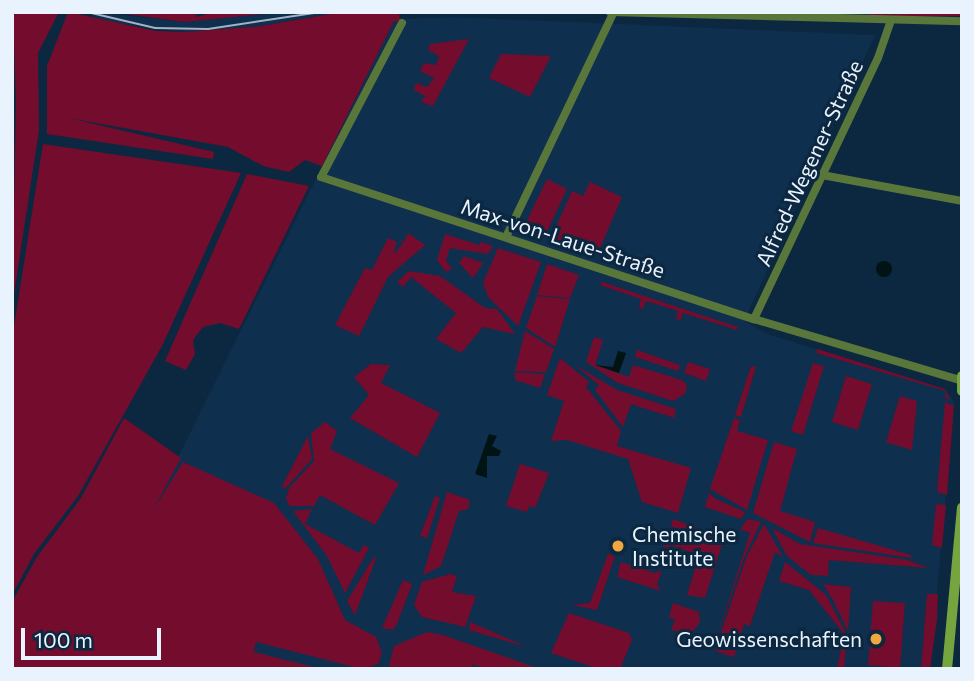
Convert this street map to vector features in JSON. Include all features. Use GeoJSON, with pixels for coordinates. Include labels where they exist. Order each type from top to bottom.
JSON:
{"type":"FeatureCollection","features":[{"type":"Feature","properties":{"kind":"street"},"geometry":{"type":"LineString","coordinates":[[506,237],[612,12],[962,21]]}},
{"type":"Feature","properties":{"kind":"street","name":"Alfred-Wegener-Straße"},"geometry":{"type":"LineString","coordinates":[[754,318],[891,20]]}},
{"type":"Feature","properties":{"kind":"street","name":"Max-von-Laue-Straße"},"geometry":{"type":"LineString","coordinates":[[402,23],[321,177],[754,318],[961,382]]}},
{"type":"Feature","properties":{"kind":"street"},"geometry":{"type":"LineString","coordinates":[[822,175],[962,201]]}},
{"type":"Feature","properties":{"kind":"street"},"geometry":{"type":"LineString","coordinates":[[947,669],[962,508]]}},
{"type":"Feature","properties":{"kind":"shaded area"},"geometry":{"type":"Polygon","coordinates":[[[13,12],[59,12],[38,53],[39,130],[12,307],[16,103],[13,12]]]}},
{"type":"Feature","properties":{"kind":"shaded area"},"geometry":{"type":"Polygon","coordinates":[[[68,12],[156,31],[185,32],[261,26],[342,12],[399,12],[400,21],[394,21],[322,166],[305,160],[289,172],[263,166],[228,147],[69,118],[214,152],[213,159],[47,134],[47,66],[68,12]]]}},
{"type":"Feature","properties":{"kind":"shaded area"},"geometry":{"type":"Polygon","coordinates":[[[94,12],[185,22],[283,12],[342,12],[261,26],[185,32],[110,22],[93,17],[94,12]]]}},
{"type":"Feature","properties":{"kind":"shaded area"},"geometry":{"type":"Polygon","coordinates":[[[110,12],[195,12],[196,17],[215,12],[283,12],[185,22],[110,12]]]}},
{"type":"Feature","properties":{"kind":"shaded area"},"geometry":{"type":"Polygon","coordinates":[[[869,12],[962,13],[962,16],[869,16],[869,12]]]}},
{"type":"Feature","properties":{"kind":"shaded area"},"geometry":{"type":"Polygon","coordinates":[[[453,17],[875,35],[744,321],[767,334],[945,389],[954,402],[930,669],[101,669],[142,530],[395,19],[453,17]]]}},
{"type":"Feature","properties":{"kind":"shaded area"},"geometry":{"type":"Polygon","coordinates":[[[469,39],[433,106],[421,102],[425,96],[414,90],[416,83],[427,87],[434,78],[420,71],[424,63],[436,65],[439,56],[428,50],[430,44],[469,39]]]}},
{"type":"Feature","properties":{"kind":"shaded area"},"geometry":{"type":"Polygon","coordinates":[[[501,54],[551,56],[530,97],[489,78],[501,54]]]}},
{"type":"Feature","properties":{"kind":"shaded area"},"geometry":{"type":"Polygon","coordinates":[[[43,144],[241,173],[162,346],[78,496],[34,554],[12,595],[12,338],[43,144]]]}},
{"type":"Feature","properties":{"kind":"shaded area"},"geometry":{"type":"Polygon","coordinates":[[[247,174],[309,186],[239,329],[220,323],[203,327],[193,340],[195,354],[186,370],[165,361],[247,174]]]}},
{"type":"Feature","properties":{"kind":"shaded area"},"geometry":{"type":"Polygon","coordinates":[[[547,179],[567,189],[544,238],[522,231],[547,179]]]}},
{"type":"Feature","properties":{"kind":"shaded area"},"geometry":{"type":"Polygon","coordinates":[[[590,182],[622,197],[597,255],[550,240],[572,191],[583,196],[590,182]]]}},
{"type":"Feature","properties":{"kind":"shaded area"},"geometry":{"type":"Polygon","coordinates":[[[408,233],[425,245],[388,277],[359,336],[335,325],[365,268],[372,270],[388,238],[397,242],[393,254],[403,244],[399,239],[404,242],[408,233]]]}},
{"type":"Feature","properties":{"kind":"shaded area"},"geometry":{"type":"Polygon","coordinates":[[[445,234],[479,245],[481,242],[493,246],[488,254],[450,248],[446,260],[452,269],[446,272],[437,260],[445,234]]]}},
{"type":"Feature","properties":{"kind":"shaded area"},"geometry":{"type":"Polygon","coordinates":[[[498,248],[541,262],[518,326],[488,297],[483,283],[498,248]]]}},
{"type":"Feature","properties":{"kind":"shaded area"},"geometry":{"type":"Polygon","coordinates":[[[464,256],[483,263],[473,278],[459,263],[464,256]]]}},
{"type":"Feature","properties":{"kind":"shaded area"},"geometry":{"type":"Polygon","coordinates":[[[881,261],[887,261],[892,269],[890,275],[881,277],[876,272],[876,266],[881,261]]]}},
{"type":"Feature","properties":{"kind":"shaded area"},"geometry":{"type":"Polygon","coordinates":[[[547,264],[579,275],[570,298],[537,295],[547,264]]]}},
{"type":"Feature","properties":{"kind":"shaded area"},"geometry":{"type":"Polygon","coordinates":[[[409,271],[440,276],[485,308],[497,309],[515,334],[483,327],[461,353],[436,339],[456,313],[411,277],[403,287],[397,282],[409,271]]]}},
{"type":"Feature","properties":{"kind":"shaded area"},"geometry":{"type":"Polygon","coordinates":[[[602,282],[738,327],[737,330],[683,313],[680,321],[676,319],[678,311],[646,301],[643,309],[639,308],[641,299],[600,285],[602,282]]]}},
{"type":"Feature","properties":{"kind":"shaded area"},"geometry":{"type":"Polygon","coordinates":[[[537,296],[570,299],[555,347],[526,328],[537,296]]]}},
{"type":"Feature","properties":{"kind":"shaded area"},"geometry":{"type":"Polygon","coordinates":[[[525,331],[554,349],[546,372],[515,371],[525,331]]]}},
{"type":"Feature","properties":{"kind":"shaded area"},"geometry":{"type":"Polygon","coordinates":[[[594,337],[603,340],[595,365],[629,377],[633,365],[682,380],[687,385],[685,394],[673,401],[618,383],[586,362],[594,337]]]}},
{"type":"Feature","properties":{"kind":"shaded area"},"geometry":{"type":"Polygon","coordinates":[[[817,349],[945,389],[946,391],[816,353],[817,349]]]}},
{"type":"Feature","properties":{"kind":"shaded area"},"geometry":{"type":"Polygon","coordinates":[[[637,350],[680,365],[678,371],[635,357],[637,350]]]}},
{"type":"Feature","properties":{"kind":"shaded area"},"geometry":{"type":"Polygon","coordinates":[[[618,351],[626,353],[619,373],[595,365],[613,367],[618,351]]]}},
{"type":"Feature","properties":{"kind":"shaded area"},"geometry":{"type":"Polygon","coordinates":[[[560,358],[589,382],[586,387],[621,431],[617,446],[691,468],[678,513],[642,502],[628,459],[567,440],[551,441],[564,401],[547,395],[560,358]]]}},
{"type":"Feature","properties":{"kind":"shaded area"},"geometry":{"type":"Polygon","coordinates":[[[688,362],[710,369],[706,381],[684,373],[688,362]]]}},
{"type":"Feature","properties":{"kind":"shaded area"},"geometry":{"type":"Polygon","coordinates":[[[813,363],[824,366],[803,435],[791,431],[813,363]]]}},
{"type":"Feature","properties":{"kind":"shaded area"},"geometry":{"type":"Polygon","coordinates":[[[371,364],[390,365],[381,383],[440,413],[417,457],[350,418],[369,395],[354,377],[371,364]]]}},
{"type":"Feature","properties":{"kind":"shaded area"},"geometry":{"type":"Polygon","coordinates":[[[575,365],[617,390],[676,409],[674,418],[631,404],[623,427],[595,390],[599,385],[575,365]]]}},
{"type":"Feature","properties":{"kind":"shaded area"},"geometry":{"type":"Polygon","coordinates":[[[751,366],[756,367],[741,417],[735,415],[751,366]]]}},
{"type":"Feature","properties":{"kind":"shaded area"},"geometry":{"type":"Polygon","coordinates":[[[515,372],[545,374],[540,388],[515,380],[515,372]]]}},
{"type":"Feature","properties":{"kind":"shaded area"},"geometry":{"type":"Polygon","coordinates":[[[846,376],[872,384],[858,430],[832,422],[846,376]]]}},
{"type":"Feature","properties":{"kind":"shaded area"},"geometry":{"type":"Polygon","coordinates":[[[900,396],[917,401],[912,450],[886,442],[900,396]]]}},
{"type":"Feature","properties":{"kind":"shaded area"},"geometry":{"type":"Polygon","coordinates":[[[945,402],[954,406],[947,495],[937,492],[945,402]]]}},
{"type":"Feature","properties":{"kind":"shaded area"},"geometry":{"type":"Polygon","coordinates":[[[124,418],[181,458],[153,510],[183,462],[274,503],[318,559],[345,620],[376,637],[382,653],[378,664],[362,669],[256,642],[254,652],[322,669],[12,669],[12,602],[37,557],[81,498],[124,418]]]}},
{"type":"Feature","properties":{"kind":"shaded area"},"geometry":{"type":"Polygon","coordinates":[[[734,418],[740,420],[737,431],[768,440],[747,510],[710,489],[734,418]]]}},
{"type":"Feature","properties":{"kind":"shaded area"},"geometry":{"type":"Polygon","coordinates":[[[325,422],[337,431],[330,449],[399,483],[375,525],[320,495],[314,506],[289,506],[286,499],[289,488],[314,461],[311,433],[325,422]]]}},
{"type":"Feature","properties":{"kind":"shaded area"},"geometry":{"type":"Polygon","coordinates":[[[489,434],[497,436],[492,446],[501,451],[499,456],[487,456],[487,478],[475,474],[489,434]]]}},
{"type":"Feature","properties":{"kind":"shaded area"},"geometry":{"type":"Polygon","coordinates":[[[308,436],[312,459],[285,489],[282,486],[308,436]]]}},
{"type":"Feature","properties":{"kind":"shaded area"},"geometry":{"type":"Polygon","coordinates":[[[774,442],[797,449],[780,511],[815,522],[810,542],[753,513],[774,442]]]}},
{"type":"Feature","properties":{"kind":"shaded area"},"geometry":{"type":"Polygon","coordinates":[[[520,464],[549,473],[535,508],[529,506],[527,512],[506,506],[520,464]]]}},
{"type":"Feature","properties":{"kind":"shaded area"},"geometry":{"type":"Polygon","coordinates":[[[447,492],[470,500],[468,509],[459,511],[441,566],[423,575],[447,492]]]}},
{"type":"Feature","properties":{"kind":"shaded area"},"geometry":{"type":"Polygon","coordinates":[[[709,493],[745,512],[741,519],[705,507],[709,493]]]}},
{"type":"Feature","properties":{"kind":"shaded area"},"geometry":{"type":"Polygon","coordinates":[[[435,496],[440,498],[427,538],[420,536],[435,496]]]}},
{"type":"Feature","properties":{"kind":"shaded area"},"geometry":{"type":"Polygon","coordinates":[[[936,504],[946,505],[942,548],[932,545],[936,504]]]}},
{"type":"Feature","properties":{"kind":"shaded area"},"geometry":{"type":"Polygon","coordinates":[[[312,509],[305,524],[359,553],[364,545],[369,548],[345,593],[327,556],[293,511],[312,509]]]}},
{"type":"Feature","properties":{"kind":"shaded area"},"geometry":{"type":"Polygon","coordinates":[[[673,519],[724,538],[705,598],[687,595],[699,555],[670,545],[668,551],[663,550],[669,531],[678,534],[680,530],[671,526],[673,519]]]}},
{"type":"Feature","properties":{"kind":"shaded area"},"geometry":{"type":"Polygon","coordinates":[[[748,519],[761,522],[744,558],[713,650],[750,533],[740,529],[748,519]]]}},
{"type":"Feature","properties":{"kind":"shaded area"},"geometry":{"type":"Polygon","coordinates":[[[764,524],[783,557],[775,552],[750,626],[744,624],[734,657],[715,651],[746,558],[764,524]]]}},
{"type":"Feature","properties":{"kind":"shaded area"},"geometry":{"type":"Polygon","coordinates":[[[772,528],[800,544],[907,560],[929,568],[829,560],[828,576],[811,575],[787,556],[772,528]]]}},
{"type":"Feature","properties":{"kind":"shaded area"},"geometry":{"type":"Polygon","coordinates":[[[818,528],[911,555],[911,558],[813,543],[818,528]]]}},
{"type":"Feature","properties":{"kind":"shaded area"},"geometry":{"type":"Polygon","coordinates":[[[608,554],[615,556],[597,610],[572,605],[590,603],[608,554]]]}},
{"type":"Feature","properties":{"kind":"shaded area"},"geometry":{"type":"Polygon","coordinates":[[[375,555],[375,561],[355,615],[347,601],[375,555]]]}},
{"type":"Feature","properties":{"kind":"shaded area"},"geometry":{"type":"Polygon","coordinates":[[[621,562],[655,573],[662,570],[657,585],[661,591],[617,577],[621,562]]]}},
{"type":"Feature","properties":{"kind":"shaded area"},"geometry":{"type":"Polygon","coordinates":[[[785,562],[826,595],[847,635],[844,669],[837,669],[844,634],[809,590],[779,581],[785,562]]]}},
{"type":"Feature","properties":{"kind":"shaded area"},"geometry":{"type":"Polygon","coordinates":[[[450,574],[457,576],[452,592],[476,596],[465,627],[422,617],[414,605],[422,582],[450,574]]]}},
{"type":"Feature","properties":{"kind":"shaded area"},"geometry":{"type":"Polygon","coordinates":[[[403,580],[412,584],[397,624],[393,630],[382,628],[403,580]]]}},
{"type":"Feature","properties":{"kind":"shaded area"},"geometry":{"type":"Polygon","coordinates":[[[823,584],[851,587],[848,631],[833,600],[823,584]]]}},
{"type":"Feature","properties":{"kind":"shaded area"},"geometry":{"type":"Polygon","coordinates":[[[927,594],[938,594],[937,619],[930,669],[921,669],[927,594]]]}},
{"type":"Feature","properties":{"kind":"shaded area"},"geometry":{"type":"Polygon","coordinates":[[[873,601],[905,603],[900,668],[868,665],[873,601]]]}},
{"type":"Feature","properties":{"kind":"shaded area"},"geometry":{"type":"Polygon","coordinates":[[[673,603],[699,612],[700,622],[691,634],[671,630],[675,619],[669,617],[673,603]]]}},
{"type":"Feature","properties":{"kind":"shaded area"},"geometry":{"type":"Polygon","coordinates":[[[569,613],[629,633],[632,640],[620,669],[599,669],[551,653],[569,613]]]}},
{"type":"Feature","properties":{"kind":"shaded area"},"geometry":{"type":"Polygon","coordinates":[[[470,622],[527,647],[469,630],[470,622]]]}},
{"type":"Feature","properties":{"kind":"shaded area"},"geometry":{"type":"Polygon","coordinates":[[[427,632],[443,635],[540,669],[485,669],[473,664],[472,669],[388,669],[394,646],[427,632]]]}},
{"type":"Feature","properties":{"kind":"tram line"},"geometry":{"type":"LineString","coordinates":[[87,12],[155,28],[208,29],[321,12]]}},
{"type":"Feature","properties":{"kind":"place","name":"Chemische Institute"},"geometry":{"type":"Point","coordinates":[618,546]}},
{"type":"Feature","properties":{"kind":"place","name":"Geowissenschaften"},"geometry":{"type":"Point","coordinates":[876,639]}}]}
